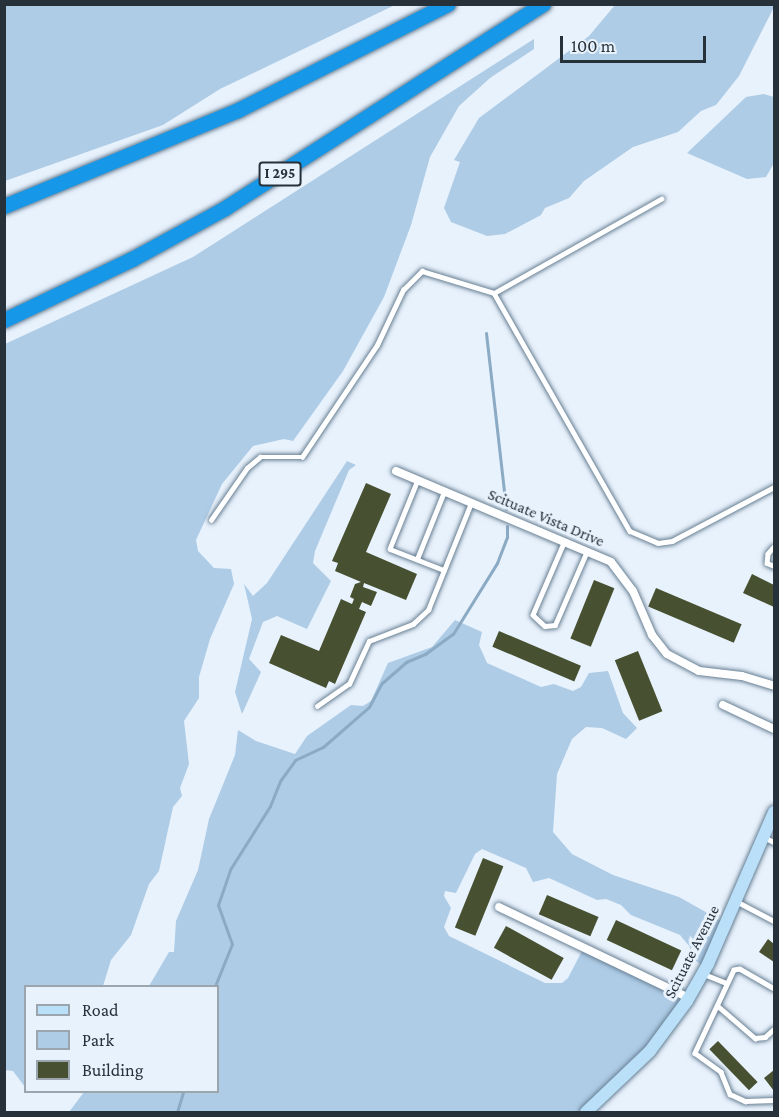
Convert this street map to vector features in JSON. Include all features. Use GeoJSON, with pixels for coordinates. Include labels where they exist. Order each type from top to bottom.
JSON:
{"type":"FeatureCollection","features":[{"type":"Feature","properties":{"kind":"highway"},"geometry":{"type":"LineString","coordinates":[[4,206],[227,115],[448,4]]}},
{"type":"Feature","properties":{"kind":"highway","name":"I 295"},"geometry":{"type":"LineString","coordinates":[[4,320],[124,263],[225,208],[543,4]]}},
{"type":"Feature","properties":{"kind":"main road","name":"Scituate Avenue"},"geometry":{"type":"LineString","coordinates":[[586,1113],[650,1051],[689,998],[703,974],[736,901],[769,840],[774,812]]}},
{"type":"Feature","properties":{"kind":"street","name":"Scituate Vista Drive"},"geometry":{"type":"LineString","coordinates":[[396,471],[587,550],[620,571],[641,606],[652,635],[667,654],[699,671],[742,676],[774,686]]}},
{"type":"Feature","properties":{"kind":"street"},"geometry":{"type":"LineString","coordinates":[[723,705],[774,729]]}},
{"type":"Feature","properties":{"kind":"street"},"geometry":{"type":"LineString","coordinates":[[499,907],[689,998]]}},
{"type":"Feature","properties":{"kind":"lane"},"geometry":{"type":"LineString","coordinates":[[494,293],[661,199]]}},
{"type":"Feature","properties":{"kind":"lane"},"geometry":{"type":"LineString","coordinates":[[211,520],[247,468],[260,457],[302,457],[372,353],[414,275],[422,271],[436,272],[494,293],[630,531],[658,543],[672,541],[774,487]]}},
{"type":"Feature","properties":{"kind":"lane"},"geometry":{"type":"LineString","coordinates":[[418,480],[390,549],[444,570]]}},
{"type":"Feature","properties":{"kind":"lane"},"geometry":{"type":"LineString","coordinates":[[417,559],[444,492]]}},
{"type":"Feature","properties":{"kind":"lane"},"geometry":{"type":"LineString","coordinates":[[317,706],[349,684],[369,641],[422,618],[471,503]]}},
{"type":"Feature","properties":{"kind":"lane"},"geometry":{"type":"LineString","coordinates":[[565,541],[533,615],[538,623],[555,625],[587,550]]}},
{"type":"Feature","properties":{"kind":"lane"},"geometry":{"type":"LineString","coordinates":[[774,547],[768,554],[767,563],[774,567]]}},
{"type":"Feature","properties":{"kind":"lane"},"geometry":{"type":"LineString","coordinates":[[736,901],[774,921]]}},
{"type":"Feature","properties":{"kind":"lane"},"geometry":{"type":"LineString","coordinates":[[774,989],[740,969],[731,973],[719,1006],[697,1047],[697,1059],[721,1072],[730,1094],[745,1101],[774,1100]]}},
{"type":"Feature","properties":{"kind":"lane"},"geometry":{"type":"LineString","coordinates":[[703,974],[726,983]]}},
{"type":"Feature","properties":{"kind":"lane"},"geometry":{"type":"LineString","coordinates":[[719,1006],[755,1038],[765,1037],[774,1029]]}},
{"type":"Feature","properties":{"kind":"green space"},"geometry":{"type":"Polygon","coordinates":[[[774,4],[774,7],[739,76],[716,105],[701,111],[678,132],[633,147],[584,181],[569,198],[545,208],[541,215],[505,234],[487,236],[451,222],[444,208],[460,162],[454,160],[479,118],[589,36],[615,5],[774,4]]]}},
{"type":"Feature","properties":{"kind":"green space"},"geometry":{"type":"Polygon","coordinates":[[[4,5],[395,5],[220,89],[163,125],[5,181],[4,5]]]}},
{"type":"Feature","properties":{"kind":"green space"},"geometry":{"type":"Polygon","coordinates":[[[534,39],[534,49],[490,78],[459,106],[430,157],[411,225],[384,297],[343,371],[293,441],[284,439],[253,446],[222,484],[196,540],[198,551],[214,568],[231,569],[234,584],[210,639],[199,677],[199,698],[184,721],[189,764],[180,788],[182,796],[173,807],[159,871],[149,884],[131,935],[111,960],[103,985],[24,985],[24,1086],[13,1071],[4,1070],[5,344],[193,257],[534,39]]]}},
{"type":"Feature","properties":{"kind":"green space"},"geometry":{"type":"Polygon","coordinates":[[[764,94],[774,97],[774,163],[766,177],[747,179],[687,153],[746,97],[764,94]]]}},
{"type":"Feature","properties":{"kind":"green space"},"geometry":{"type":"Polygon","coordinates":[[[347,461],[356,465],[349,470],[315,551],[313,563],[331,581],[307,629],[277,616],[263,622],[249,659],[261,672],[242,714],[235,692],[252,619],[244,584],[253,596],[267,583],[347,461]]]}},
{"type":"Feature","properties":{"kind":"green space"},"geometry":{"type":"Polygon","coordinates":[[[455,620],[482,632],[479,645],[487,663],[541,687],[554,684],[573,691],[581,687],[589,673],[608,671],[623,713],[637,728],[626,739],[602,728],[586,727],[572,739],[557,774],[553,832],[572,854],[613,875],[679,897],[727,924],[705,968],[690,956],[690,947],[680,935],[631,915],[621,905],[606,899],[597,900],[549,878],[533,882],[526,868],[482,849],[475,854],[456,893],[445,891],[444,896],[451,908],[444,927],[449,936],[545,983],[562,983],[568,978],[584,947],[688,1002],[587,1112],[69,1112],[83,1093],[219,1093],[219,985],[150,985],[169,952],[174,952],[176,921],[198,870],[209,819],[235,755],[238,730],[256,741],[295,754],[307,736],[351,705],[363,706],[371,701],[388,663],[432,647],[455,620]]]}},
{"type":"Feature","properties":{"kind":"building"},"geometry":{"type":"Polygon","coordinates":[[[366,483],[391,494],[366,552],[417,574],[406,600],[364,583],[363,587],[377,592],[371,606],[362,602],[359,609],[366,612],[335,684],[329,681],[326,688],[269,663],[281,635],[319,651],[341,599],[352,604],[354,599],[350,597],[355,584],[361,582],[335,571],[338,563],[332,561],[366,483]]]}},
{"type":"Feature","properties":{"kind":"building"},"geometry":{"type":"Polygon","coordinates":[[[752,574],[774,585],[774,607],[743,593],[752,574]]]}},
{"type":"Feature","properties":{"kind":"building"},"geometry":{"type":"Polygon","coordinates":[[[594,580],[614,588],[591,647],[570,638],[594,580]]]}},
{"type":"Feature","properties":{"kind":"building"},"geometry":{"type":"Polygon","coordinates":[[[656,588],[742,624],[734,643],[648,606],[656,588]]]}},
{"type":"Feature","properties":{"kind":"building"},"geometry":{"type":"Polygon","coordinates":[[[499,631],[581,666],[574,681],[492,647],[499,631]]]}},
{"type":"Feature","properties":{"kind":"building"},"geometry":{"type":"Polygon","coordinates":[[[638,651],[662,711],[639,721],[615,660],[638,651]]]}},
{"type":"Feature","properties":{"kind":"building"},"geometry":{"type":"Polygon","coordinates":[[[483,858],[503,866],[475,936],[455,928],[483,858]]]}},
{"type":"Feature","properties":{"kind":"building"},"geometry":{"type":"Polygon","coordinates":[[[547,895],[599,917],[590,936],[539,914],[547,895]]]}},
{"type":"Feature","properties":{"kind":"building"},"geometry":{"type":"Polygon","coordinates":[[[616,920],[681,950],[672,970],[607,940],[616,920]]]}},
{"type":"Feature","properties":{"kind":"building"},"geometry":{"type":"Polygon","coordinates":[[[506,926],[564,958],[552,980],[494,948],[506,926]]]}},
{"type":"Feature","properties":{"kind":"building"},"geometry":{"type":"Polygon","coordinates":[[[768,939],[774,944],[774,962],[759,952],[768,939]]]}},
{"type":"Feature","properties":{"kind":"building"},"geometry":{"type":"Polygon","coordinates":[[[718,1041],[758,1082],[749,1090],[709,1049],[718,1041]]]}},
{"type":"Feature","properties":{"kind":"building"},"geometry":{"type":"Polygon","coordinates":[[[774,1070],[774,1091],[764,1078],[774,1070]]]}},
{"type":"Feature","properties":{"kind":"waterway"},"geometry":{"type":"LineString","coordinates":[[486,333],[506,509]]}},
{"type":"Feature","properties":{"kind":"waterway"},"geometry":{"type":"LineString","coordinates":[[215,985],[232,944],[218,905],[231,868],[270,806],[280,781],[295,760],[323,747],[369,707],[382,683],[406,662],[425,654],[453,634],[497,563],[507,537],[507,526]]}},
{"type":"Feature","properties":{"kind":"waterway"},"geometry":{"type":"LineString","coordinates":[[177,1112],[183,1093]]}}]}
